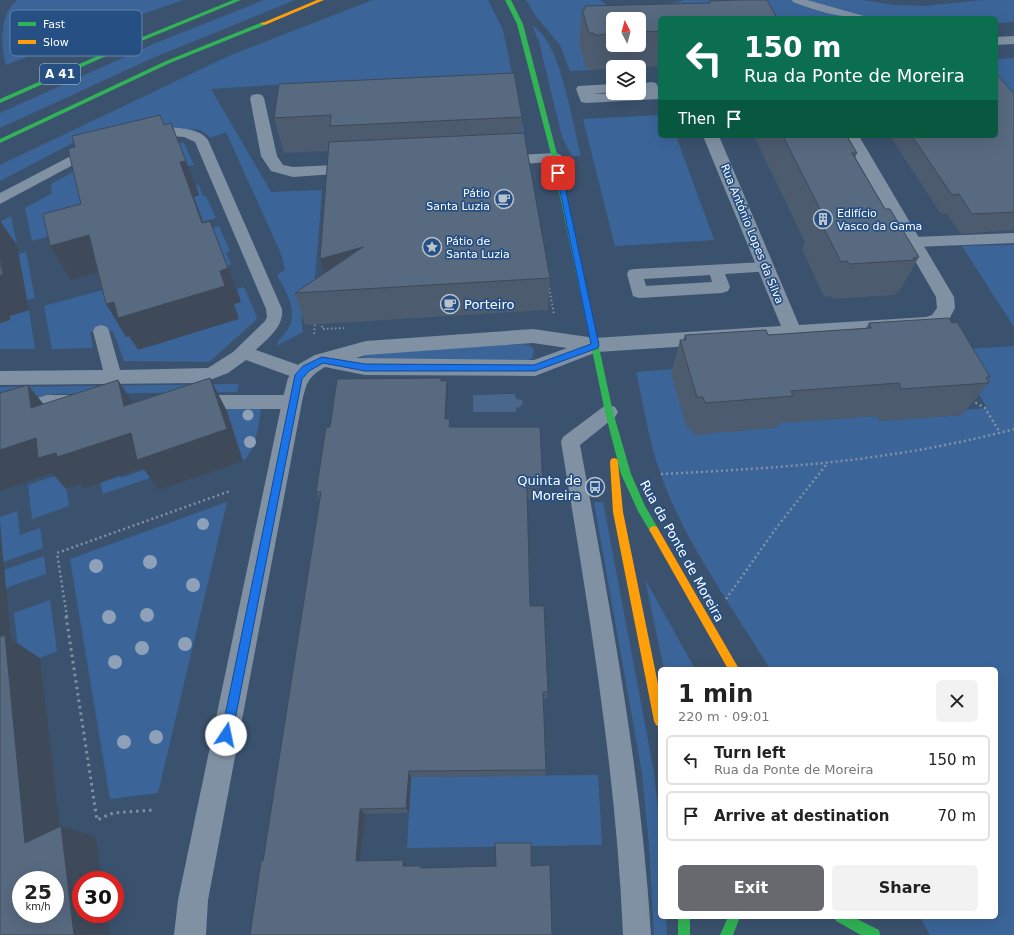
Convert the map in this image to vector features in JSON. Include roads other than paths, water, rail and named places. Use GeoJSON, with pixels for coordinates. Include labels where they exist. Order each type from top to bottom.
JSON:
{"type":"FeatureCollection","features":[{"type":"Feature","properties":{"kind":"main road","name":"A 41"},"geometry":{"type":"LineString","coordinates":[[142,39],[238,0]]}},
{"type":"Feature","properties":{"kind":"main road","name":"A 41"},"geometry":{"type":"LineString","coordinates":[[0,141],[168,62],[321,0]]}},
{"type":"Feature","properties":{"kind":"main road","name":"Rua da Ponte de Moreira"},"geometry":{"type":"LineString","coordinates":[[508,0],[520,24],[555,158],[611,418],[626,474],[637,501],[733,667]]}},
{"type":"Feature","properties":{"kind":"main road","name":"A 41"},"geometry":{"type":"LineString","coordinates":[[0,101],[102,56]]}},
{"type":"Feature","properties":{"kind":"main road"},"geometry":{"type":"LineString","coordinates":[[611,418],[618,512],[658,710]]}},
{"type":"Feature","properties":{"kind":"main road"},"geometry":{"type":"LineString","coordinates":[[684,919],[684,935]]}},
{"type":"Feature","properties":{"kind":"main road"},"geometry":{"type":"LineString","coordinates":[[726,935],[726,930],[733,919]]}},
{"type":"Feature","properties":{"kind":"main road"},"geometry":{"type":"LineString","coordinates":[[844,919],[874,935]]}},
{"type":"Feature","properties":{"kind":"street"},"geometry":{"type":"LineString","coordinates":[[998,41],[1014,40]]}},
{"type":"Feature","properties":{"kind":"street"},"geometry":{"type":"LineString","coordinates":[[646,97],[655,96],[650,86]]}},
{"type":"Feature","properties":{"kind":"street"},"geometry":{"type":"LineString","coordinates":[[606,88],[583,89],[586,100],[606,99]]}},
{"type":"Feature","properties":{"kind":"street"},"geometry":{"type":"LineString","coordinates":[[257,98],[269,156],[277,168],[293,172],[368,168]]}},
{"type":"Feature","properties":{"kind":"street","name":"Rua António Lopes da Silva"},"geometry":{"type":"LineString","coordinates":[[712,138],[793,333]]}},
{"type":"Feature","properties":{"kind":"street"},"geometry":{"type":"LineString","coordinates":[[190,935],[194,900],[292,402],[296,383],[301,373],[322,360],[366,348],[533,336],[595,345],[927,324],[939,320],[946,308],[945,297],[852,138]]}},
{"type":"Feature","properties":{"kind":"street"},"geometry":{"type":"LineString","coordinates":[[484,162],[555,158]]}},
{"type":"Feature","properties":{"kind":"street"},"geometry":{"type":"LineString","coordinates":[[322,360],[365,367],[535,368],[595,345]]}},
{"type":"Feature","properties":{"kind":"lane"},"geometry":{"type":"LineString","coordinates":[[797,0],[852,16]]}},
{"type":"Feature","properties":{"kind":"lane"},"geometry":{"type":"LineString","coordinates":[[0,378],[202,376],[216,374],[226,368],[271,325],[275,317],[274,309],[201,140],[198,136],[190,134],[137,130]]}},
{"type":"Feature","properties":{"kind":"lane"},"geometry":{"type":"LineString","coordinates":[[0,199],[108,140]]}},
{"type":"Feature","properties":{"kind":"lane"},"geometry":{"type":"LineString","coordinates":[[914,242],[1014,238]]}},
{"type":"Feature","properties":{"kind":"lane"},"geometry":{"type":"LineString","coordinates":[[716,270],[722,287],[640,292],[635,274],[766,267]]}},
{"type":"Feature","properties":{"kind":"lane"},"geometry":{"type":"LineString","coordinates":[[101,331],[113,377]]}},
{"type":"Feature","properties":{"kind":"lane"},"geometry":{"type":"LineString","coordinates":[[243,352],[301,373]]}},
{"type":"Feature","properties":{"kind":"lane"},"geometry":{"type":"LineString","coordinates":[[0,417],[47,402],[95,402]]}},
{"type":"Feature","properties":{"kind":"lane"},"geometry":{"type":"LineString","coordinates":[[183,402],[292,402]]}},
{"type":"Feature","properties":{"kind":"lane"},"geometry":{"type":"LineString","coordinates":[[611,418],[570,442],[617,711],[626,775],[632,844],[637,935]]}},
{"type":"Feature","properties":{"kind":"place","name":"Pátio Santa Luzia"},"geometry":{"type":"Point","coordinates":[504,199]}},
{"type":"Feature","properties":{"kind":"place","name":"Edifício Vasco da Gama"},"geometry":{"type":"Point","coordinates":[823,219]}},
{"type":"Feature","properties":{"kind":"place","name":"Pátio de Santa Luzia"},"geometry":{"type":"Point","coordinates":[432,247]}},
{"type":"Feature","properties":{"kind":"place","name":"Porteiro"},"geometry":{"type":"Point","coordinates":[450,304]}},
{"type":"Feature","properties":{"kind":"place","name":"Quinta de Moreira"},"geometry":{"type":"Point","coordinates":[595,487]}}]}
